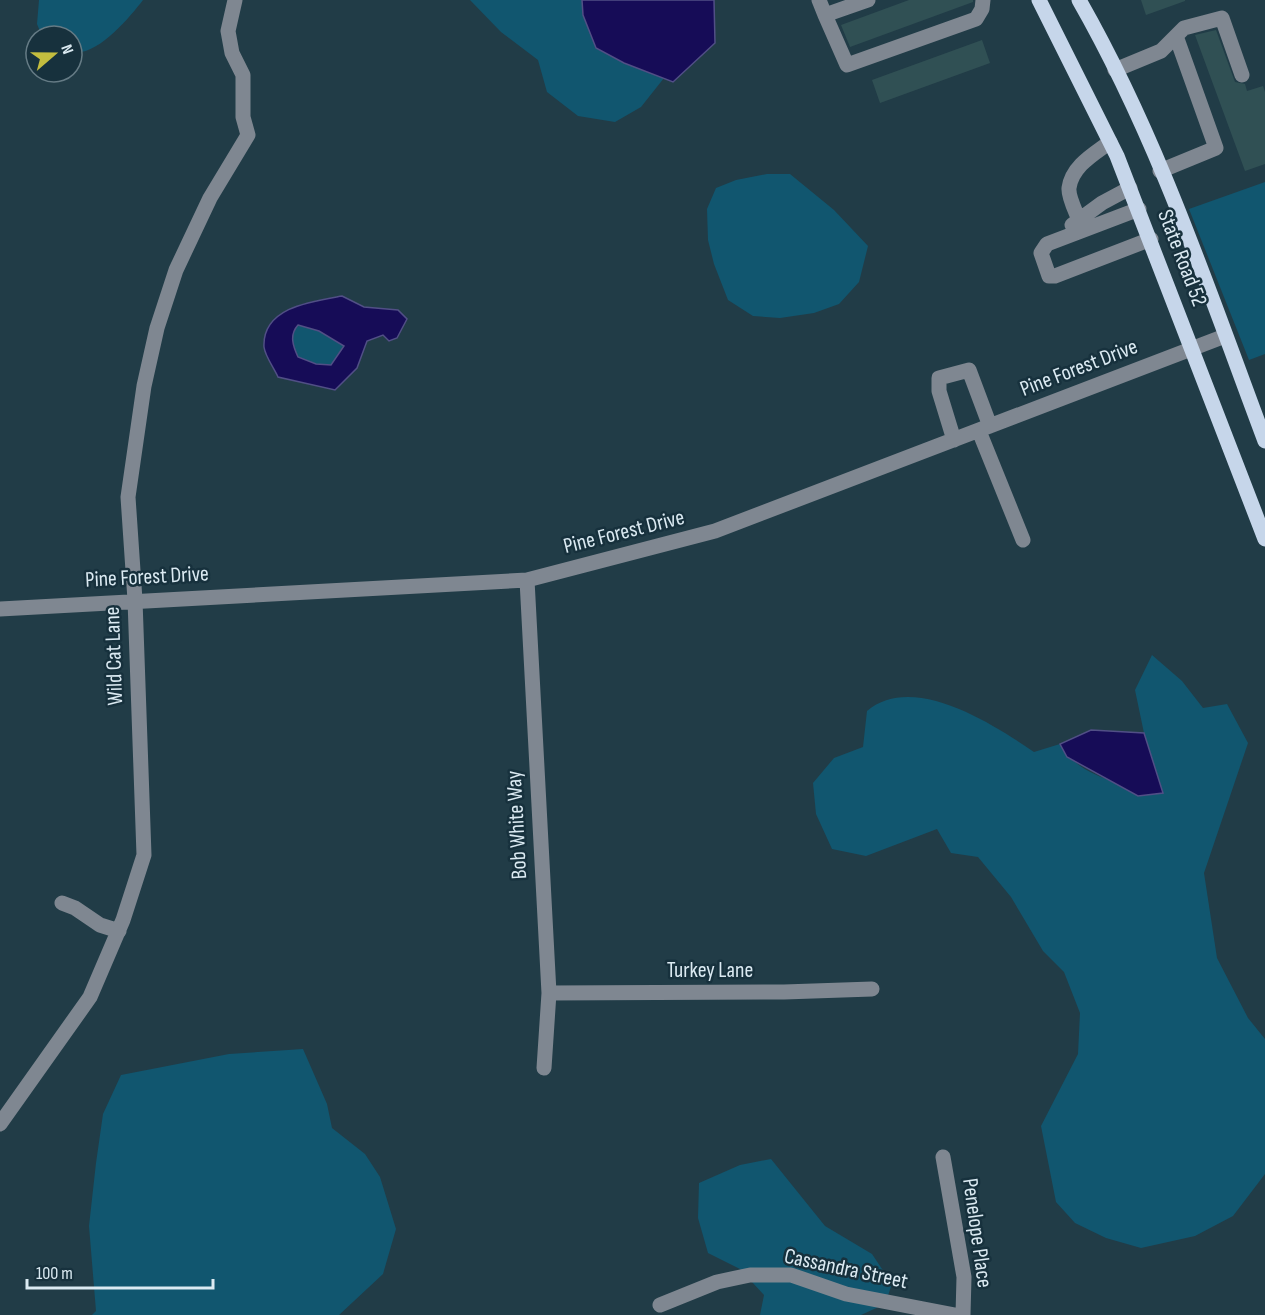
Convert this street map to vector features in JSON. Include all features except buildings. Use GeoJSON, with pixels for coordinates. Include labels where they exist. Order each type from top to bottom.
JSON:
{"type":"FeatureCollection","features":[{"type":"Feature","properties":{"kind":"main road","name":"State Road 52"},"geometry":{"type":"LineString","coordinates":[[1039,0],[1110,142],[1139,209],[1265,539]]}},
{"type":"Feature","properties":{"kind":"main road","name":"State Road 52"},"geometry":{"type":"LineString","coordinates":[[1079,0],[1115,70],[1160,171],[1265,441]]}},
{"type":"Feature","properties":{"kind":"street","name":"Wild Cat Lane"},"geometry":{"type":"LineString","coordinates":[[0,1124],[90,997],[119,931],[144,855],[135,600],[128,497],[144,386],[157,328],[176,270],[206,207],[248,135],[243,117],[243,75],[232,53],[228,31],[235,0]]}},
{"type":"Feature","properties":{"kind":"street"},"geometry":{"type":"LineString","coordinates":[[819,0],[847,65],[976,19],[982,9],[983,0]]}},
{"type":"Feature","properties":{"kind":"street"},"geometry":{"type":"LineString","coordinates":[[825,15],[868,0]]}},
{"type":"Feature","properties":{"kind":"street"},"geometry":{"type":"LineString","coordinates":[[1115,70],[1161,51],[1184,28],[1222,18],[1242,75]]}},
{"type":"Feature","properties":{"kind":"street"},"geometry":{"type":"LineString","coordinates":[[1160,171],[1216,148],[1176,36]]}},
{"type":"Feature","properties":{"kind":"street"},"geometry":{"type":"LineString","coordinates":[[1079,220],[1068,190],[1073,176],[1083,162],[1110,142]]}},
{"type":"Feature","properties":{"kind":"street"},"geometry":{"type":"LineString","coordinates":[[1065,238],[1066,232],[1079,220],[1102,203],[1130,188]]}},
{"type":"Feature","properties":{"kind":"street"},"geometry":{"type":"LineString","coordinates":[[1139,209],[1043,249],[1042,260],[1048,276],[1151,239]]}},
{"type":"Feature","properties":{"kind":"street","name":"Pine Forest Drive"},"geometry":{"type":"LineString","coordinates":[[0,609],[527,580],[716,531],[1226,336]]}},
{"type":"Feature","properties":{"kind":"street"},"geometry":{"type":"LineString","coordinates":[[954,440],[939,391],[939,378],[969,370],[985,428],[1023,540]]}},
{"type":"Feature","properties":{"kind":"street","name":"Bob White Way"},"geometry":{"type":"LineString","coordinates":[[527,580],[549,993],[544,1068]]}},
{"type":"Feature","properties":{"kind":"street"},"geometry":{"type":"LineString","coordinates":[[62,903],[75,908],[100,925],[119,931]]}},
{"type":"Feature","properties":{"kind":"street","name":"Turkey Lane"},"geometry":{"type":"LineString","coordinates":[[549,993],[784,992],[872,989]]}},
{"type":"Feature","properties":{"kind":"street","name":"Penelope Place"},"geometry":{"type":"LineString","coordinates":[[943,1157],[964,1277],[963,1315]]}},
{"type":"Feature","properties":{"kind":"street","name":"Cassandra Street"},"geometry":{"type":"LineString","coordinates":[[660,1305],[717,1282],[750,1275],[791,1275],[846,1294],[944,1311],[955,1315]]}},
{"type":"Feature","properties":{"kind":"shaded area"},"geometry":{"type":"Polygon","coordinates":[[[39,0],[143,0],[112,35],[92,49],[84,51],[84,24],[37,24],[39,0]]]}},
{"type":"Feature","properties":{"kind":"shaded area"},"geometry":{"type":"Polygon","coordinates":[[[470,0],[582,0],[583,15],[596,48],[624,63],[664,78],[641,107],[615,122],[578,116],[547,92],[538,60],[501,32],[470,0]]]}},
{"type":"Feature","properties":{"kind":"shaded area"},"geometry":{"type":"Polygon","coordinates":[[[582,0],[714,0],[715,43],[673,82],[624,63],[596,48],[583,15],[582,0]]]}},
{"type":"Feature","properties":{"kind":"shaded area"},"geometry":{"type":"Polygon","coordinates":[[[767,174],[790,174],[834,210],[868,246],[859,282],[839,304],[814,313],[780,318],[753,316],[728,300],[714,264],[708,240],[707,209],[716,188],[736,180],[767,174]]]}},
{"type":"Feature","properties":{"kind":"shaded area"},"geometry":{"type":"Polygon","coordinates":[[[1265,182],[1265,354],[1249,360],[1189,209],[1265,182]]]}},
{"type":"Feature","properties":{"kind":"shaded area"},"geometry":{"type":"Polygon","coordinates":[[[342,296],[364,307],[398,310],[407,319],[397,338],[389,341],[383,335],[367,341],[357,368],[335,390],[278,377],[264,347],[271,323],[291,308],[342,296]],[[298,325],[293,337],[295,349],[298,357],[316,364],[331,365],[344,346],[319,331],[298,325]]]}},
{"type":"Feature","properties":{"kind":"shaded area"},"geometry":{"type":"Polygon","coordinates":[[[298,325],[319,331],[344,346],[331,366],[316,364],[298,357],[293,345],[293,337],[298,325]]]}},
{"type":"Feature","properties":{"kind":"shaded area"},"geometry":{"type":"Polygon","coordinates":[[[1152,655],[1182,681],[1203,708],[1227,704],[1248,743],[1204,873],[1217,958],[1248,1018],[1265,1039],[1265,1174],[1233,1216],[1195,1236],[1141,1248],[1106,1238],[1075,1223],[1056,1202],[1041,1126],[1078,1054],[1080,1013],[1064,972],[1043,951],[1011,897],[978,857],[951,853],[937,829],[866,856],[832,849],[816,814],[813,783],[834,758],[863,747],[867,711],[886,700],[907,697],[929,699],[952,706],[997,728],[1034,752],[1060,744],[1069,756],[1092,773],[1119,783],[1162,792],[1144,733],[1135,690],[1152,655]]]}},
{"type":"Feature","properties":{"kind":"shaded area"},"geometry":{"type":"Polygon","coordinates":[[[1091,730],[1144,733],[1163,793],[1138,796],[1067,757],[1060,744],[1091,730]]]}},
{"type":"Feature","properties":{"kind":"shaded area"},"geometry":{"type":"Polygon","coordinates":[[[303,1049],[327,1104],[332,1128],[365,1154],[380,1177],[396,1229],[383,1274],[339,1315],[92,1315],[96,1311],[89,1226],[96,1163],[103,1114],[121,1075],[229,1054],[303,1049]]]}},
{"type":"Feature","properties":{"kind":"shaded area"},"geometry":{"type":"Polygon","coordinates":[[[771,1159],[825,1226],[872,1254],[892,1284],[885,1304],[861,1315],[760,1315],[764,1295],[740,1269],[708,1253],[698,1218],[699,1183],[740,1165],[771,1159]]]}}]}
